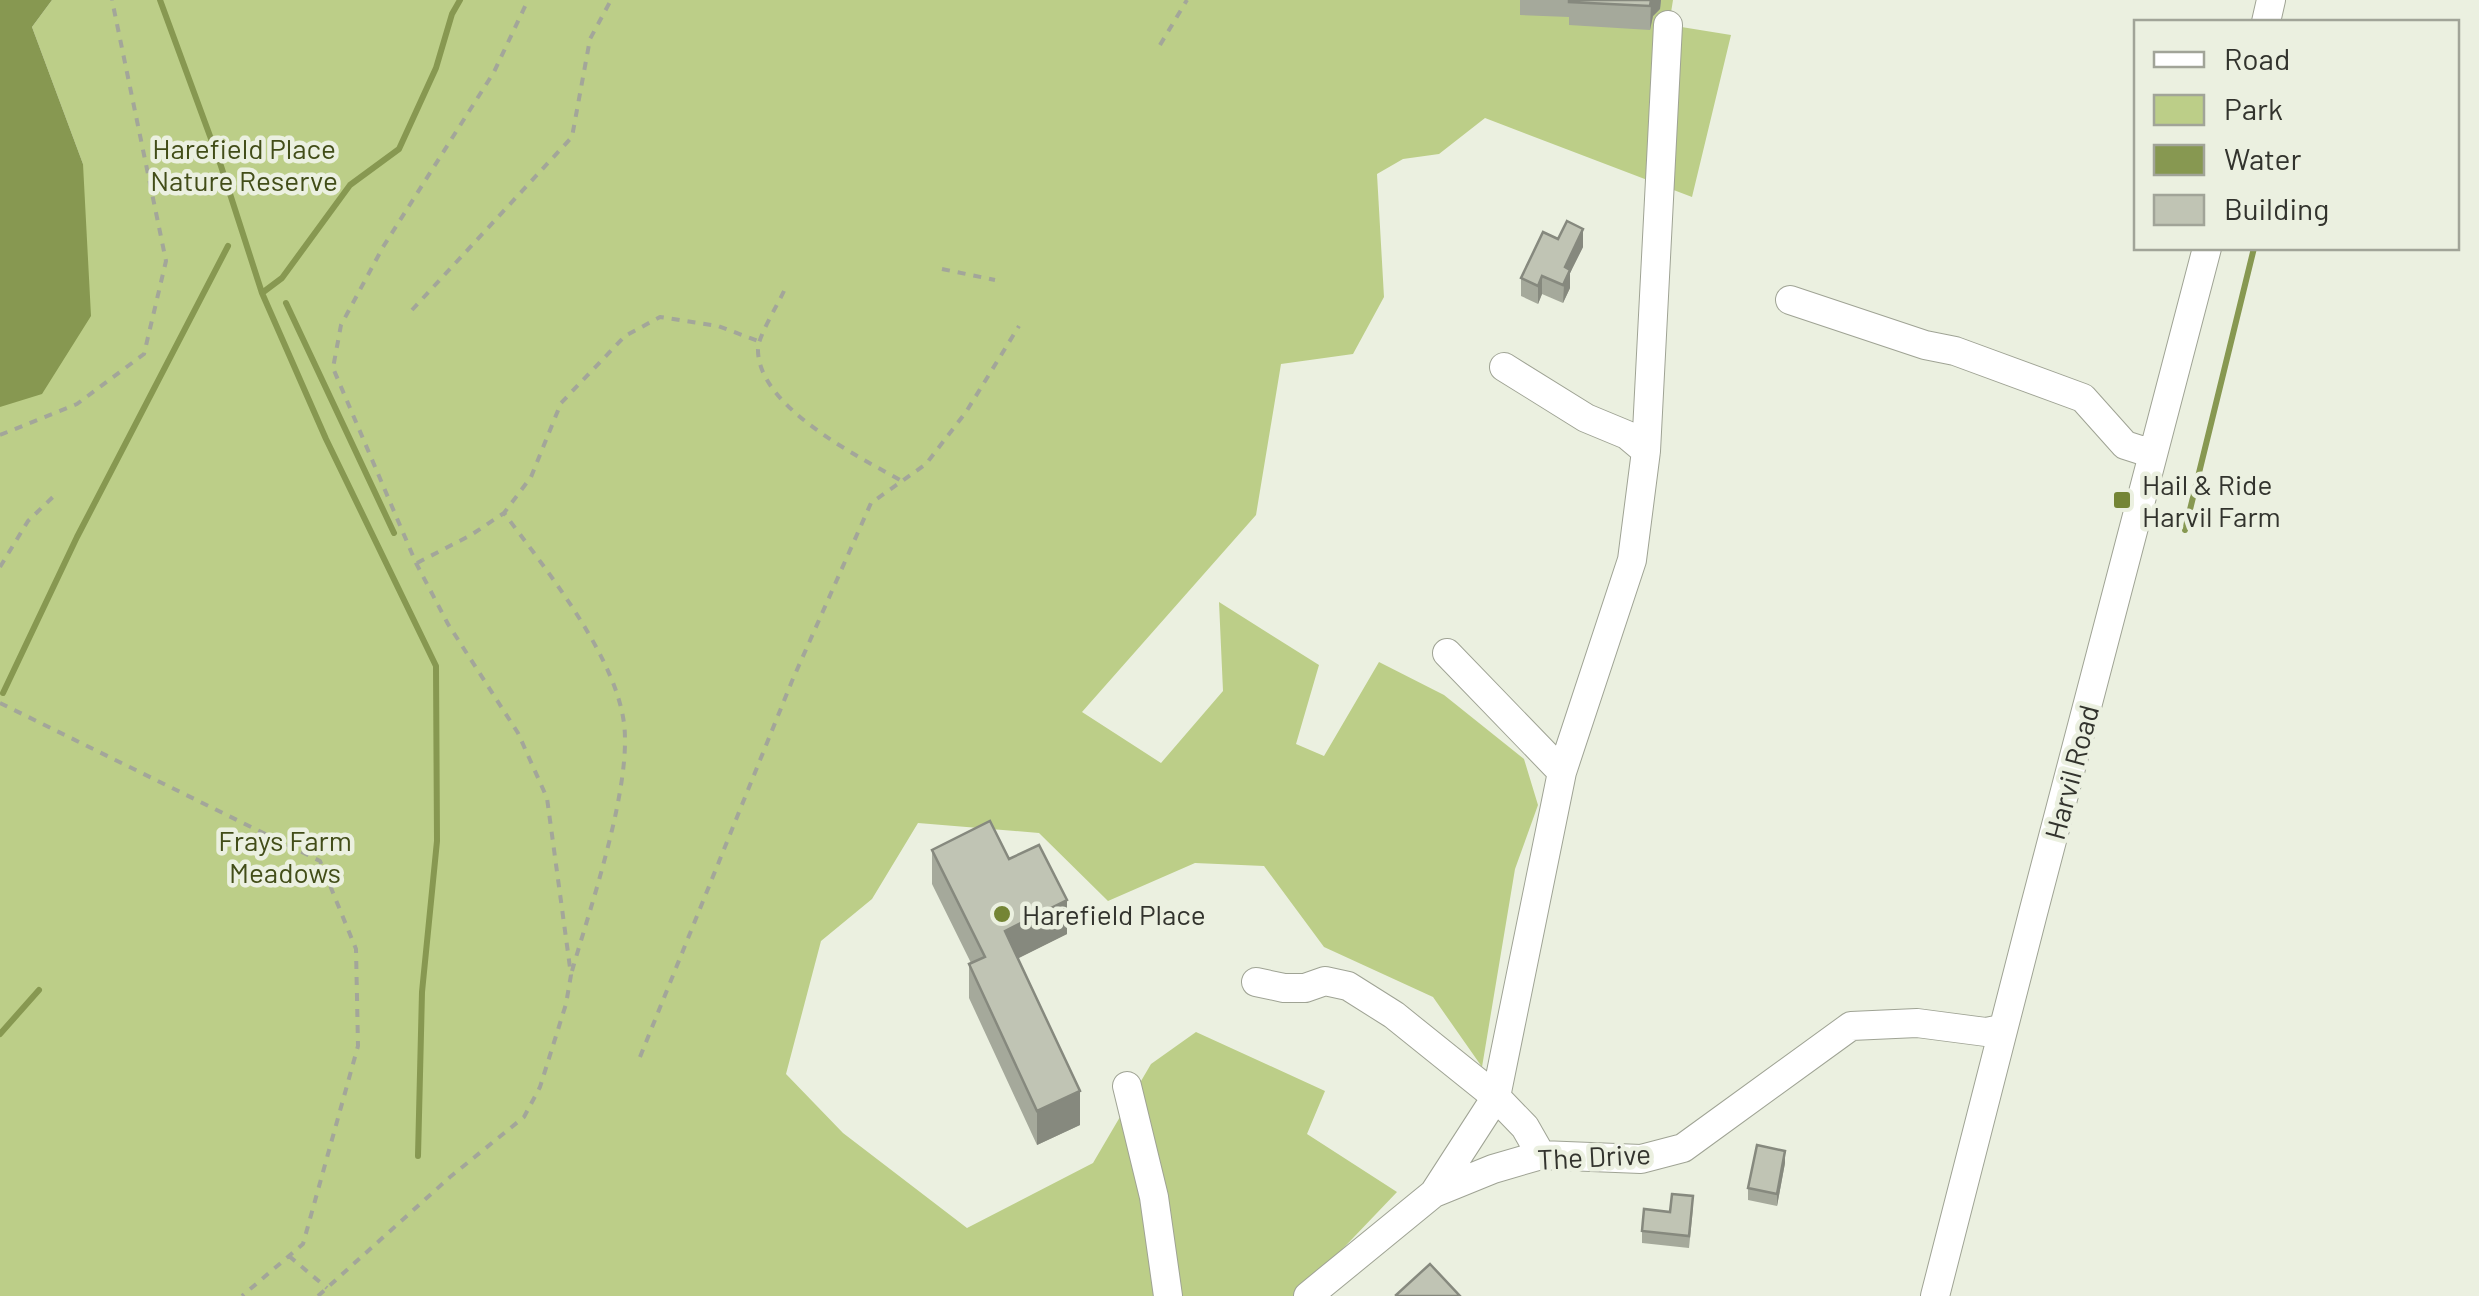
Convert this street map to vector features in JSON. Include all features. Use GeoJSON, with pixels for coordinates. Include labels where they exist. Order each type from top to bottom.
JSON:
{"type":"FeatureCollection","features":[{"type":"Feature","properties":{"kind":"street"},"geometry":{"type":"LineString","coordinates":[[1434,1193],[1496,1096],[1562,772],[1632,560],[1646,451],[1668,25]]}},
{"type":"Feature","properties":{"kind":"street","name":"Harvil Road"},"geometry":{"type":"LineString","coordinates":[[1935,1296],[2001,1028],[2071,776],[2206,250]]}},
{"type":"Feature","properties":{"kind":"street"},"geometry":{"type":"LineString","coordinates":[[1790,300],[1925,345],[1955,351],[2083,398],[2125,445],[2153,454]]}},
{"type":"Feature","properties":{"kind":"street"},"geometry":{"type":"LineString","coordinates":[[1504,368],[1586,418],[1627,436],[1646,451]]}},
{"type":"Feature","properties":{"kind":"street"},"geometry":{"type":"LineString","coordinates":[[1447,653],[1562,772]]}},
{"type":"Feature","properties":{"kind":"street"},"geometry":{"type":"LineString","coordinates":[[1256,982],[1284,988],[1305,988],[1325,981],[1348,986],[1394,1015],[1496,1096],[1525,1128],[1541,1156]]}},
{"type":"Feature","properties":{"kind":"street","name":"The Drive"},"geometry":{"type":"LineString","coordinates":[[1308,1296],[1434,1193],[1493,1168],[1541,1156],[1641,1159],[1683,1148],[1852,1026],[1917,1023],[1986,1032],[2001,1028]]}},
{"type":"Feature","properties":{"kind":"street"},"geometry":{"type":"LineString","coordinates":[[1126,1086],[1154,1197],[1168,1296]]}},
{"type":"Feature","properties":{"kind":"path"},"geometry":{"type":"LineString","coordinates":[[0,435],[77,404],[144,354],[166,261],[112,0]]}},
{"type":"Feature","properties":{"kind":"path"},"geometry":{"type":"LineString","coordinates":[[528,0],[494,72],[383,248],[341,325],[333,368],[416,563],[448,624],[518,734],[547,798],[571,974]]}},
{"type":"Feature","properties":{"kind":"path"},"geometry":{"type":"LineString","coordinates":[[412,310],[572,137],[590,38],[612,0]]}},
{"type":"Feature","properties":{"kind":"path"},"geometry":{"type":"LineString","coordinates":[[1160,45],[1187,0]]}},
{"type":"Feature","properties":{"kind":"path"},"geometry":{"type":"LineString","coordinates":[[942,270],[994,280]]}},
{"type":"Feature","properties":{"kind":"path"},"geometry":{"type":"LineString","coordinates":[[784,291],[758,348],[768,384],[822,437],[902,481]]}},
{"type":"Feature","properties":{"kind":"path"},"geometry":{"type":"LineString","coordinates":[[416,563],[504,514],[531,477],[561,403],[625,336],[660,317],[718,326],[761,342]]}},
{"type":"Feature","properties":{"kind":"path"},"geometry":{"type":"LineString","coordinates":[[640,1057],[792,680],[872,502],[926,464],[966,412],[1018,326]]}},
{"type":"Feature","properties":{"kind":"path"},"geometry":{"type":"LineString","coordinates":[[0,567],[28,522],[56,494]]}},
{"type":"Feature","properties":{"kind":"path"},"geometry":{"type":"LineString","coordinates":[[318,1296],[450,1177],[524,1117],[540,1087],[566,1004],[616,804],[625,750],[623,717],[610,679],[578,615],[504,514]]}},
{"type":"Feature","properties":{"kind":"path"},"geometry":{"type":"LineString","coordinates":[[0,704],[320,862],[356,949],[358,1046],[303,1244],[242,1296]]}},
{"type":"Feature","properties":{"kind":"path"},"geometry":{"type":"LineString","coordinates":[[289,1256],[327,1288]]}},
{"type":"Feature","properties":{"kind":"green space"},"geometry":{"type":"Polygon","coordinates":[[[52,0],[1673,0],[1669,25],[1731,35],[1692,197],[1485,118],[1439,154],[1403,159],[1377,174],[1384,297],[1353,354],[1281,364],[1256,515],[1082,712],[1161,763],[1223,691],[1219,602],[1319,665],[1296,744],[1324,756],[1379,662],[1444,695],[1524,759],[1538,805],[1515,869],[1482,1067],[1433,997],[1324,947],[1264,866],[1195,863],[1108,901],[1039,833],[918,823],[872,899],[821,941],[786,1074],[843,1133],[967,1228],[1093,1163],[1151,1064],[1196,1032],[1325,1091],[1307,1134],[1397,1192],[1294,1296],[0,1296],[0,407],[83,164],[32,27],[52,0]]]}},
{"type":"Feature","properties":{"kind":"water"},"geometry":{"type":"Polygon","coordinates":[[[0,0],[52,0],[32,27],[83,164],[91,316],[42,394],[0,407],[0,0]]]}},
{"type":"Feature","properties":{"kind":"building"},"geometry":{"type":"Polygon","coordinates":[[[1569,0],[1651,0],[1650,6],[1569,0]]]}},
{"type":"Feature","properties":{"kind":"building"},"geometry":{"type":"Polygon","coordinates":[[[1567,221],[1583,229],[1565,267],[1570,270],[1563,285],[1542,276],[1538,286],[1521,278],[1543,232],[1558,239],[1567,221]]]}},
{"type":"Feature","properties":{"kind":"building"},"geometry":{"type":"Polygon","coordinates":[[[990,821],[1009,859],[1039,845],[1067,900],[1005,931],[1080,1091],[1037,1111],[969,964],[985,957],[932,850],[990,821]]]}},
{"type":"Feature","properties":{"kind":"building"},"geometry":{"type":"Polygon","coordinates":[[[1757,1145],[1785,1151],[1777,1194],[1748,1188],[1757,1145]]]}},
{"type":"Feature","properties":{"kind":"building"},"geometry":{"type":"Polygon","coordinates":[[[1672,1194],[1693,1196],[1689,1236],[1642,1231],[1644,1209],[1670,1212],[1672,1194]]]}},
{"type":"Feature","properties":{"kind":"building"},"geometry":{"type":"Polygon","coordinates":[[[1430,1264],[1460,1296],[1396,1295],[1430,1264]]]}},
{"type":"Feature","properties":{"kind":"waterway"},"geometry":{"type":"LineString","coordinates":[[160,0],[221,166],[262,293],[326,439],[436,666],[437,841],[422,992],[418,1156]]}},
{"type":"Feature","properties":{"kind":"waterway"},"geometry":{"type":"LineString","coordinates":[[262,293],[282,278],[350,185],[399,149],[436,68],[460,0]]}},
{"type":"Feature","properties":{"kind":"waterway"},"geometry":{"type":"LineString","coordinates":[[3,693],[77,537],[228,246]]}},
{"type":"Feature","properties":{"kind":"waterway"},"geometry":{"type":"LineString","coordinates":[[2185,530],[2254,250]]}},
{"type":"Feature","properties":{"kind":"waterway"},"geometry":{"type":"LineString","coordinates":[[286,303],[394,533]]}},
{"type":"Feature","properties":{"kind":"waterway"},"geometry":{"type":"LineString","coordinates":[[0,1034],[39,990]]}},
{"type":"Feature","properties":{"kind":"place","name":"Hail & Ride Harvil Farm"},"geometry":{"type":"Point","coordinates":[2122,500]}},
{"type":"Feature","properties":{"kind":"place","name":"Harefield Place"},"geometry":{"type":"Point","coordinates":[1002,914]}},
{"type":"Feature","properties":{"kind":"park label","name":"Harefield Place Nature Reserve"},"geometry":{"type":"Point","coordinates":[244,164]}},
{"type":"Feature","properties":{"kind":"park label","name":"Frays Farm Meadows"},"geometry":{"type":"Point","coordinates":[285,856]}}]}
